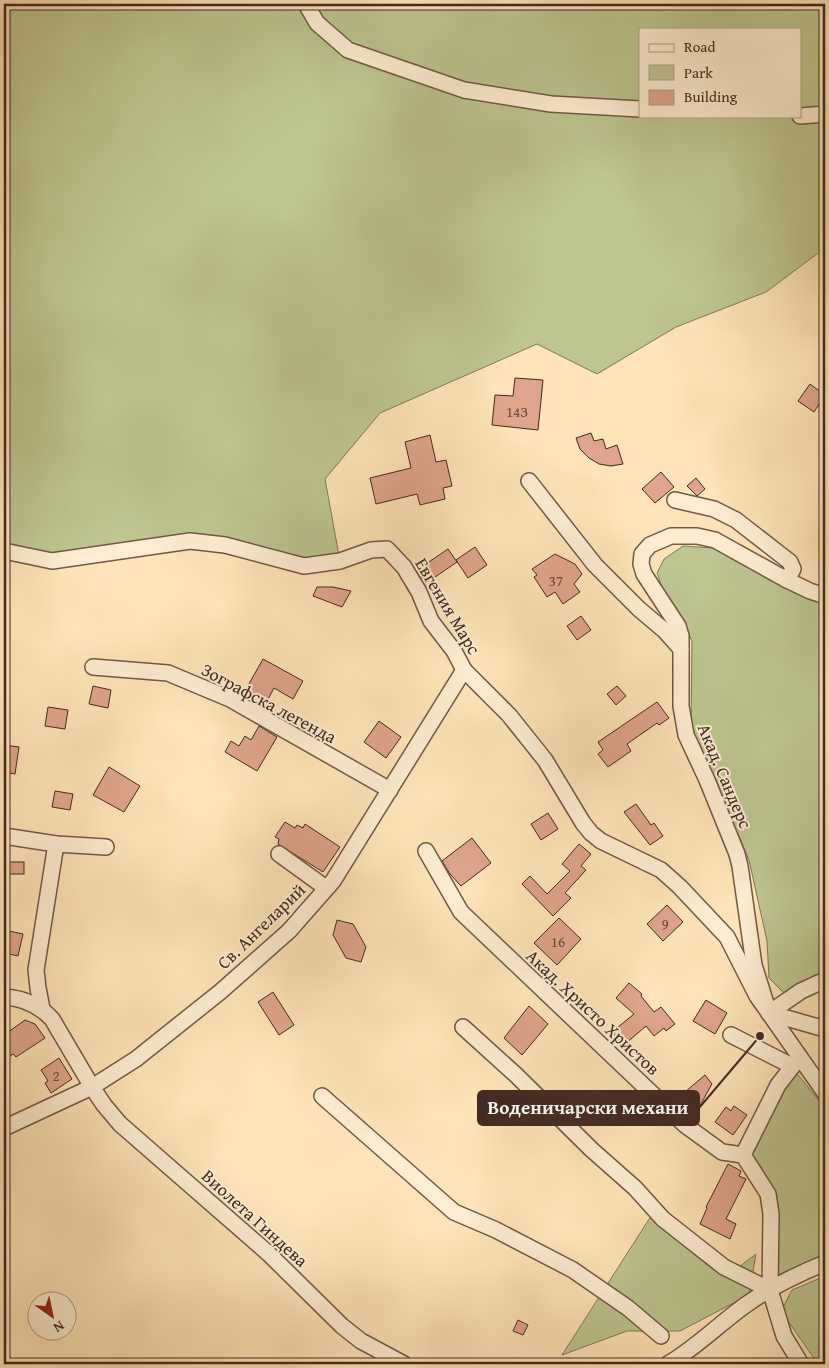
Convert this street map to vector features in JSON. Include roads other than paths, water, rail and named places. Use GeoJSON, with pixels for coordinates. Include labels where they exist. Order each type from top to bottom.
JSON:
{"type":"FeatureCollection","features":[{"type":"Feature","properties":{"kind":"street"},"geometry":{"type":"LineString","coordinates":[[306,4],[317,23],[348,50],[464,90],[551,104],[639,109]]}},
{"type":"Feature","properties":{"kind":"street"},"geometry":{"type":"LineString","coordinates":[[802,116],[825,114]]}},
{"type":"Feature","properties":{"kind":"street"},"geometry":{"type":"LineString","coordinates":[[529,481],[595,565],[639,610],[665,630],[681,649]]}},
{"type":"Feature","properties":{"kind":"street"},"geometry":{"type":"LineString","coordinates":[[675,500],[714,509],[736,520],[790,562],[793,569],[787,580]]}},
{"type":"Feature","properties":{"kind":"street","name":"Акад. Сандерс"},"geometry":{"type":"LineString","coordinates":[[825,596],[787,580],[715,540],[697,536],[671,536],[650,545],[642,554],[642,569],[678,626],[681,636],[683,725],[737,854],[754,965],[769,1013],[796,1062],[825,1093]]}},
{"type":"Feature","properties":{"kind":"street","name":"Евгения Марс"},"geometry":{"type":"LineString","coordinates":[[4,551],[52,560],[190,541],[225,545],[304,566],[340,561],[371,550],[387,549],[404,567],[419,592],[431,621],[457,656],[464,670],[509,715],[539,753],[591,833],[614,848],[661,870],[680,887],[717,925],[726,937],[757,996],[769,1013]]}},
{"type":"Feature","properties":{"kind":"street","name":"Зографска легенда"},"geometry":{"type":"LineString","coordinates":[[93,667],[168,673],[230,699],[390,790]]}},
{"type":"Feature","properties":{"kind":"street","name":"Св. Ангеларий"},"geometry":{"type":"LineString","coordinates":[[4,1128],[92,1087],[136,1058],[220,992],[289,930],[333,880],[464,670]]}},
{"type":"Feature","properties":{"kind":"street"},"geometry":{"type":"LineString","coordinates":[[4,836],[56,844],[106,847]]}},
{"type":"Feature","properties":{"kind":"street"},"geometry":{"type":"LineString","coordinates":[[42,1009],[36,970],[56,844]]}},
{"type":"Feature","properties":{"kind":"street","name":"Акад. Христо Христов"},"geometry":{"type":"LineString","coordinates":[[426,851],[461,912],[685,1125],[722,1152],[743,1155]]}},
{"type":"Feature","properties":{"kind":"street"},"geometry":{"type":"LineString","coordinates":[[279,854],[326,888]]}},
{"type":"Feature","properties":{"kind":"street"},"geometry":{"type":"LineString","coordinates":[[769,1013],[802,991],[825,980]]}},
{"type":"Feature","properties":{"kind":"street"},"geometry":{"type":"LineString","coordinates":[[4,997],[28,1001],[42,1009]]}},
{"type":"Feature","properties":{"kind":"street","name":"Виолета Гиндева"},"geometry":{"type":"LineString","coordinates":[[42,1009],[52,1019],[92,1087],[120,1124],[269,1254],[342,1326],[361,1341],[404,1364]]}},
{"type":"Feature","properties":{"kind":"street"},"geometry":{"type":"LineString","coordinates":[[769,1013],[825,1029]]}},
{"type":"Feature","properties":{"kind":"street"},"geometry":{"type":"LineString","coordinates":[[463,1027],[635,1188],[663,1219],[724,1267],[770,1290]]}},
{"type":"Feature","properties":{"kind":"street"},"geometry":{"type":"LineString","coordinates":[[730,1036],[796,1062],[778,1085],[743,1155],[768,1194],[771,1214],[770,1290],[784,1336],[801,1364]]}},
{"type":"Feature","properties":{"kind":"street"},"geometry":{"type":"LineString","coordinates":[[322,1096],[454,1212],[496,1230],[573,1270],[628,1308],[661,1336]]}},
{"type":"Feature","properties":{"kind":"street"},"geometry":{"type":"LineString","coordinates":[[668,1364],[697,1345],[748,1304],[800,1274],[825,1263]]}},
{"type":"Feature","properties":{"kind":"place","name":"Воденичарски механи"},"geometry":{"type":"Point","coordinates":[760,1036]}}]}
